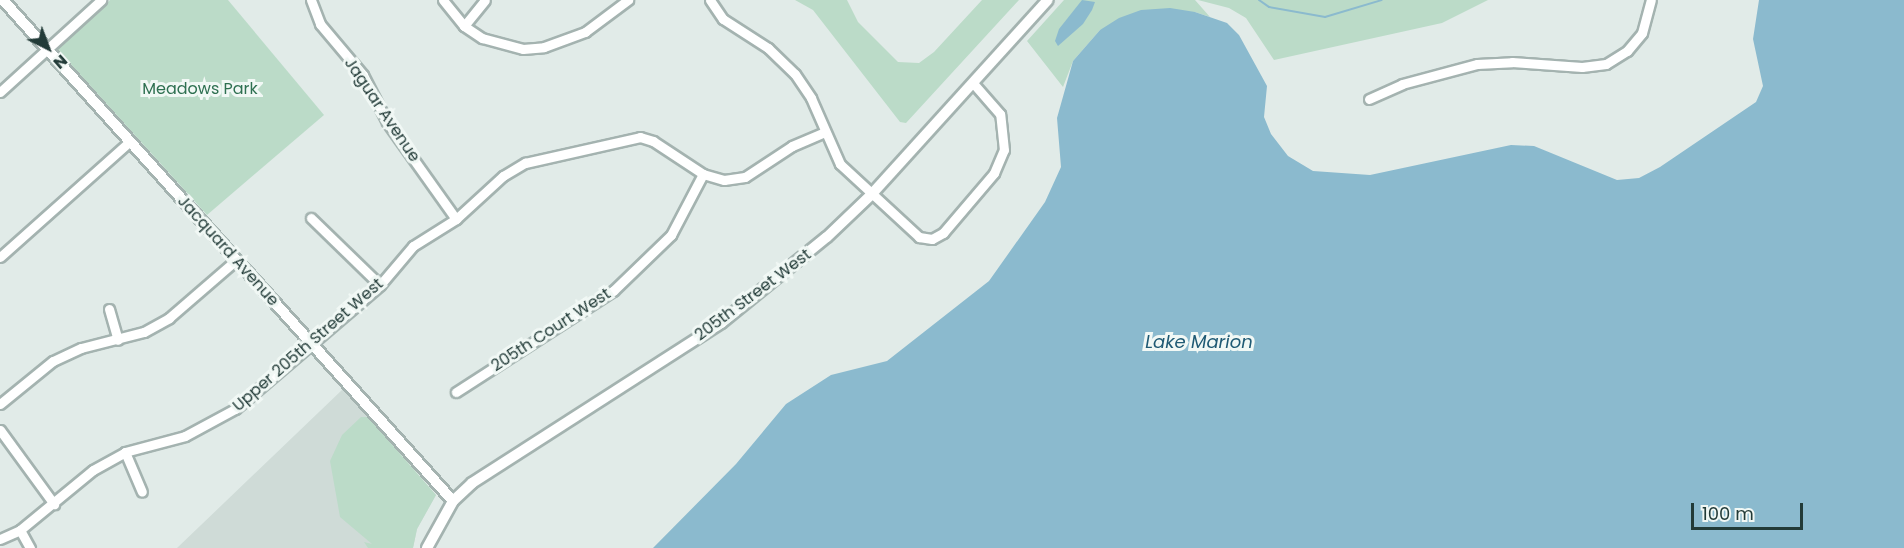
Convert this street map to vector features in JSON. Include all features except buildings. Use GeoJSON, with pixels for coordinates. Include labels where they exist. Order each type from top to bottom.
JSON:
{"type":"FeatureCollection","features":[{"type":"Feature","properties":{"kind":"street","name":"Jacquard Avenue"},"geometry":{"type":"LineString","coordinates":[[3,0],[453,501]]}},
{"type":"Feature","properties":{"kind":"street"},"geometry":{"type":"LineString","coordinates":[[0,92],[101,0]]}},
{"type":"Feature","properties":{"kind":"street","name":"Jaguar Avenue"},"geometry":{"type":"LineString","coordinates":[[311,0],[320,24],[363,75],[387,122],[456,219]]}},
{"type":"Feature","properties":{"kind":"street"},"geometry":{"type":"LineString","coordinates":[[443,0],[464,26],[501,45],[544,47],[585,32],[628,0]]}},
{"type":"Feature","properties":{"kind":"street"},"geometry":{"type":"LineString","coordinates":[[464,26],[485,0]]}},
{"type":"Feature","properties":{"kind":"street"},"geometry":{"type":"LineString","coordinates":[[710,0],[723,19],[768,48],[795,74],[840,164],[919,237],[932,239],[943,233],[994,173],[1004,150],[1000,114],[973,83]]}},
{"type":"Feature","properties":{"kind":"street","name":"205th Street West"},"geometry":{"type":"LineString","coordinates":[[427,548],[453,501],[492,467],[721,323],[777,279],[872,195],[1048,0]]}},
{"type":"Feature","properties":{"kind":"street"},"geometry":{"type":"LineString","coordinates":[[1368,99],[1402,84],[1477,64],[1512,62],[1582,67],[1606,64],[1627,51],[1639,38],[1647,23],[1651,0]]}},
{"type":"Feature","properties":{"kind":"street","name":"Upper 205th Street West"},"geometry":{"type":"LineString","coordinates":[[0,539],[20,530],[93,470],[125,452],[185,436],[215,422],[380,285],[413,246],[456,219],[525,163],[626,137],[653,141],[703,174],[724,180],[746,177],[792,146],[825,132]]}},
{"type":"Feature","properties":{"kind":"street"},"geometry":{"type":"LineString","coordinates":[[0,257],[130,141]]}},
{"type":"Feature","properties":{"kind":"street","name":"205th Court West"},"geometry":{"type":"LineString","coordinates":[[456,392],[613,291],[671,235],[703,174]]}},
{"type":"Feature","properties":{"kind":"street"},"geometry":{"type":"LineString","coordinates":[[311,218],[380,285]]}},
{"type":"Feature","properties":{"kind":"street"},"geometry":{"type":"LineString","coordinates":[[0,404],[53,361],[81,348],[118,340],[169,318],[236,260]]}},
{"type":"Feature","properties":{"kind":"street"},"geometry":{"type":"LineString","coordinates":[[109,309],[118,340]]}},
{"type":"Feature","properties":{"kind":"street"},"geometry":{"type":"LineString","coordinates":[[0,430],[54,504]]}},
{"type":"Feature","properties":{"kind":"street"},"geometry":{"type":"LineString","coordinates":[[125,452],[142,492]]}},
{"type":"Feature","properties":{"kind":"street"},"geometry":{"type":"LineString","coordinates":[[20,530],[30,548]]}},
{"type":"Feature","properties":{"kind":"shaded area"},"geometry":{"type":"Polygon","coordinates":[[[343,389],[436,495],[417,529],[413,548],[177,548],[343,389]]]}},
{"type":"Feature","properties":{"kind":"green space","name":"Meadows Park"},"geometry":{"type":"Polygon","coordinates":[[[110,0],[228,0],[324,115],[207,215],[57,49],[110,0]]]}},
{"type":"Feature","properties":{"kind":"green space"},"geometry":{"type":"Polygon","coordinates":[[[795,0],[847,0],[858,22],[898,62],[919,63],[934,52],[982,0],[1019,0],[906,123],[900,122],[813,10],[795,0]]]}},
{"type":"Feature","properties":{"kind":"green space"},"geometry":{"type":"Polygon","coordinates":[[[1064,0],[1195,0],[1210,17],[1195,12],[1100,30],[1073,61],[1063,87],[1027,41],[1064,0]]]}},
{"type":"Feature","properties":{"kind":"green space"},"geometry":{"type":"Polygon","coordinates":[[[1198,0],[1488,0],[1442,23],[1274,60],[1246,18],[1229,8],[1198,0]]]}},
{"type":"Feature","properties":{"kind":"green space"},"geometry":{"type":"Polygon","coordinates":[[[361,417],[368,417],[436,495],[417,529],[413,548],[368,548],[364,542],[372,544],[340,517],[330,461],[342,435],[361,417]]]}},
{"type":"Feature","properties":{"kind":"water"},"geometry":{"type":"Polygon","coordinates":[[[1082,0],[1095,2],[1092,10],[1083,24],[1058,46],[1055,41],[1059,29],[1082,0]]]}},
{"type":"Feature","properties":{"kind":"water","name":"Lake Marion"},"geometry":{"type":"Polygon","coordinates":[[[1759,0],[1904,0],[1904,548],[653,548],[736,464],[786,404],[831,375],[887,361],[989,281],[1045,202],[1061,167],[1057,118],[1073,61],[1100,30],[1119,18],[1141,10],[1170,8],[1195,12],[1227,23],[1239,35],[1267,86],[1264,117],[1271,134],[1288,156],[1313,171],[1370,175],[1511,145],[1534,146],[1617,180],[1639,178],[1660,167],[1756,102],[1763,86],[1753,39],[1759,0]]]}},
{"type":"Feature","properties":{"kind":"waterway"},"geometry":{"type":"LineString","coordinates":[[1259,0],[1269,7],[1325,17],[1382,0]]}}]}
